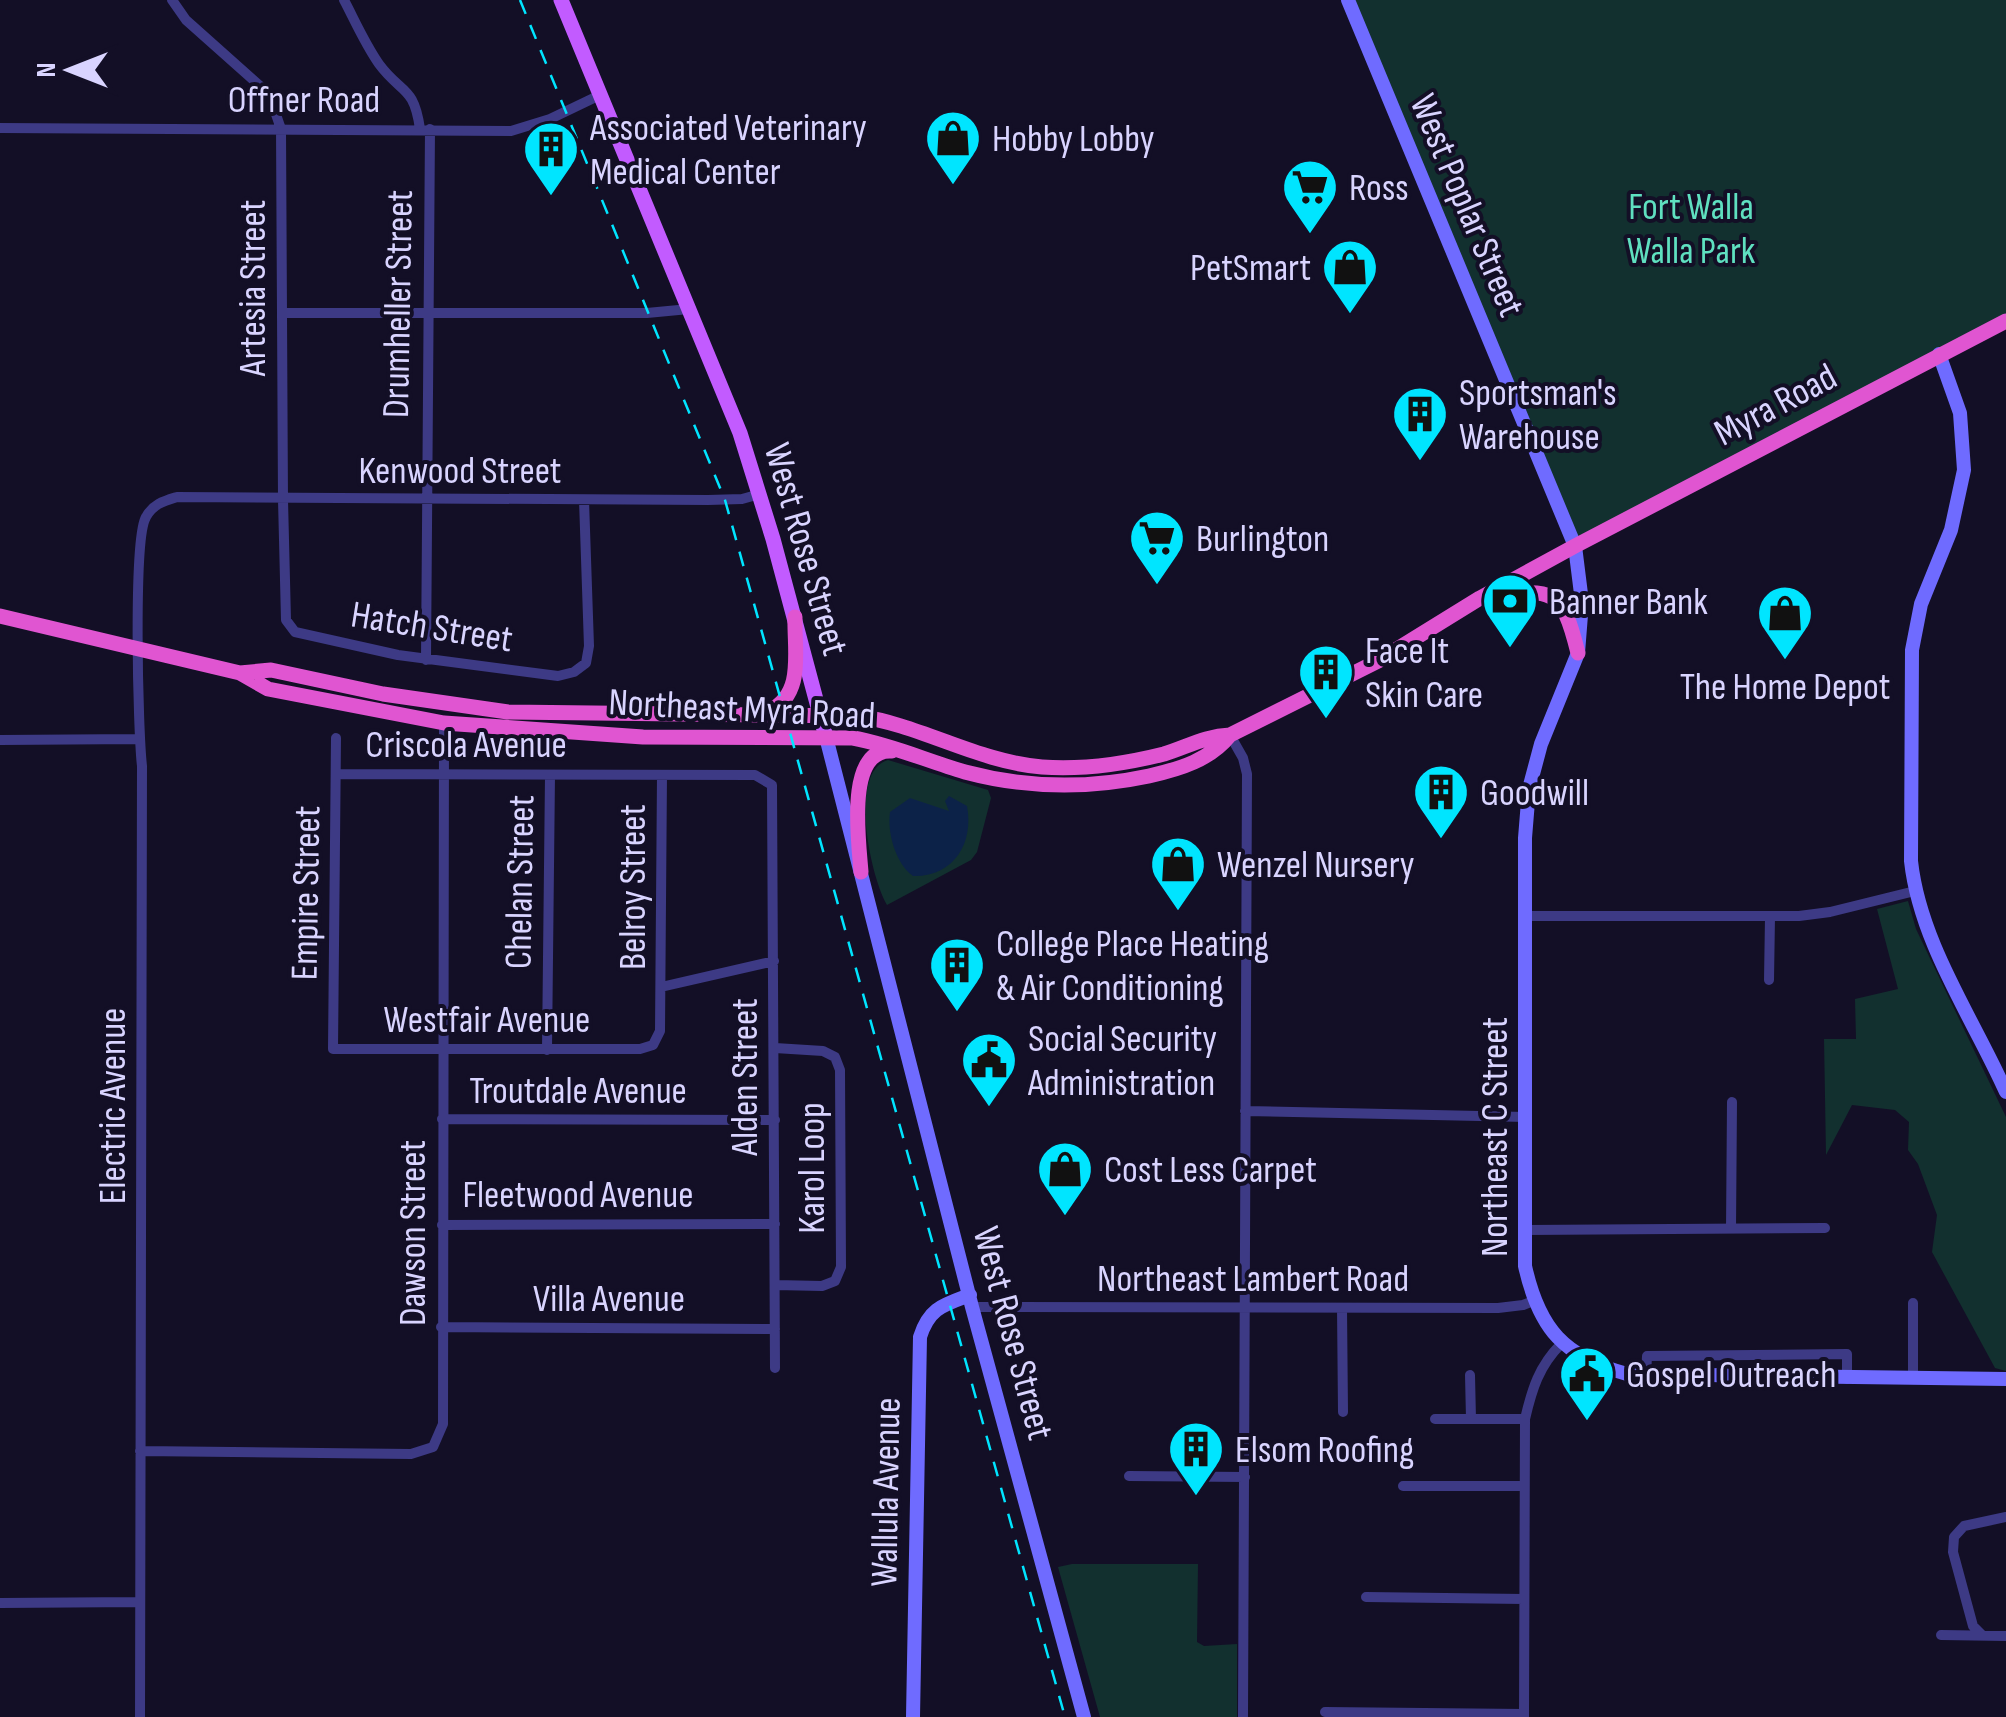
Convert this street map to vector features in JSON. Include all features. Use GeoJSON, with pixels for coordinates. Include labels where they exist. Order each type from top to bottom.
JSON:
{"type":"FeatureCollection","features":[{"type":"Feature","properties":{"kind":"highway","name":"Myra Road"},"geometry":{"type":"LineString","coordinates":[[1575,546],[2006,321]]}},
{"type":"Feature","properties":{"kind":"highway","name":"Northeast Myra Road"},"geometry":{"type":"LineString","coordinates":[[0,616],[240,673],[268,689],[444,722],[643,737],[826,737],[877,743],[997,779],[1036,785],[1080,785],[1126,781],[1171,771],[1216,752],[1230,735],[1378,661],[1575,546]]}},
{"type":"Feature","properties":{"kind":"highway"},"geometry":{"type":"LineString","coordinates":[[1480,598],[1531,591],[1548,594],[1563,605],[1578,654]]}},
{"type":"Feature","properties":{"kind":"highway"},"geometry":{"type":"LineString","coordinates":[[764,713],[791,695],[795,676],[795,617]]}},
{"type":"Feature","properties":{"kind":"highway","name":"Northeast Myra Road"},"geometry":{"type":"LineString","coordinates":[[240,673],[271,670],[383,694],[508,712],[820,713],[882,719],[1004,761],[1040,767],[1124,763],[1208,736],[1230,735]]}},
{"type":"Feature","properties":{"kind":"highway"},"geometry":{"type":"LineString","coordinates":[[861,872],[856,816],[866,763],[885,750],[914,754]]}},
{"type":"Feature","properties":{"kind":"main road","name":"West Rose Street"},"geometry":{"type":"LineString","coordinates":[[561,0],[735,421],[760,494],[1084,1717]]}},
{"type":"Feature","properties":{"kind":"main road","name":"West Poplar Street"},"geometry":{"type":"LineString","coordinates":[[1348,0],[1575,546]]}},
{"type":"Feature","properties":{"kind":"main road"},"geometry":{"type":"LineString","coordinates":[[1939,354],[1960,414],[1964,470],[1951,530],[1921,604],[1912,650],[1910,807],[1914,890],[1931,937],[2006,1092]]}},
{"type":"Feature","properties":{"kind":"main road","name":"Northeast C Street"},"geometry":{"type":"LineString","coordinates":[[1561,1344],[1533,1300],[1526,1266],[1526,916],[1529,789],[1540,744],[1578,654],[1582,602],[1575,546]]}},
{"type":"Feature","properties":{"kind":"main road","name":"Wallula Avenue"},"geometry":{"type":"LineString","coordinates":[[913,1717],[920,1337],[925,1320],[934,1310],[971,1301]]}},
{"type":"Feature","properties":{"kind":"main road"},"geometry":{"type":"LineString","coordinates":[[1561,1344],[1599,1366],[1646,1376],[2006,1379]]}},
{"type":"Feature","properties":{"kind":"street","name":"Artesia Street"},"geometry":{"type":"LineString","coordinates":[[172,0],[186,20],[269,94],[281,129],[286,620]]}},
{"type":"Feature","properties":{"kind":"street","name":"Drumheller Street"},"geometry":{"type":"LineString","coordinates":[[344,0],[376,60],[408,92],[425,129],[426,660]]}},
{"type":"Feature","properties":{"kind":"street","name":"Offner Road"},"geometry":{"type":"LineString","coordinates":[[0,128],[511,131],[550,119],[600,95]]}},
{"type":"Feature","properties":{"kind":"street"},"geometry":{"type":"LineString","coordinates":[[282,313],[689,310]]}},
{"type":"Feature","properties":{"kind":"street","name":"Kenwood Street"},"geometry":{"type":"LineString","coordinates":[[159,502],[178,498],[742,499],[760,494]]}},
{"type":"Feature","properties":{"kind":"street","name":"Hatch Street"},"geometry":{"type":"LineString","coordinates":[[286,620],[295,632],[426,660],[558,676],[574,672],[586,663],[589,646],[584,500]]}},
{"type":"Feature","properties":{"kind":"street","name":"Electric Avenue"},"geometry":{"type":"LineString","coordinates":[[140,1717],[140,539],[144,519],[159,502]]}},
{"type":"Feature","properties":{"kind":"street","name":"Dawson Street"},"geometry":{"type":"LineString","coordinates":[[140,1451],[411,1454],[433,1447],[442,1424],[444,722]]}},
{"type":"Feature","properties":{"kind":"street"},"geometry":{"type":"LineString","coordinates":[[1230,735],[1247,774],[1244,1717]]}},
{"type":"Feature","properties":{"kind":"street","name":"Empire Street"},"geometry":{"type":"LineString","coordinates":[[333,1050],[336,738]]}},
{"type":"Feature","properties":{"kind":"street"},"geometry":{"type":"LineString","coordinates":[[0,740],[139,739]]}},
{"type":"Feature","properties":{"kind":"street","name":"Criscola Avenue"},"geometry":{"type":"LineString","coordinates":[[336,774],[756,775],[772,785]]}},
{"type":"Feature","properties":{"kind":"street","name":"Chelan Street"},"geometry":{"type":"LineString","coordinates":[[547,1050],[550,775]]}},
{"type":"Feature","properties":{"kind":"street","name":"Belroy Street"},"geometry":{"type":"LineString","coordinates":[[640,1049],[653,1045],[660,1032],[662,775]]}},
{"type":"Feature","properties":{"kind":"street","name":"Alden Street"},"geometry":{"type":"LineString","coordinates":[[772,785],[776,1368]]}},
{"type":"Feature","properties":{"kind":"street"},"geometry":{"type":"LineString","coordinates":[[1526,916],[1770,916],[1830,912],[1914,890]]}},
{"type":"Feature","properties":{"kind":"street"},"geometry":{"type":"LineString","coordinates":[[1769,980],[1770,916]]}},
{"type":"Feature","properties":{"kind":"street"},"geometry":{"type":"LineString","coordinates":[[661,987],[774,961]]}},
{"type":"Feature","properties":{"kind":"street","name":"Karol Loop"},"geometry":{"type":"LineString","coordinates":[[775,1048],[822,1050],[835,1057],[840,1070],[841,1267],[834,1280],[822,1286],[776,1284]]}},
{"type":"Feature","properties":{"kind":"street","name":"Westfair Avenue"},"geometry":{"type":"LineString","coordinates":[[333,1050],[640,1049]]}},
{"type":"Feature","properties":{"kind":"street"},"geometry":{"type":"LineString","coordinates":[[1731,1229],[1732,1102]]}},
{"type":"Feature","properties":{"kind":"street"},"geometry":{"type":"LineString","coordinates":[[1246,1111],[1526,1116]]}},
{"type":"Feature","properties":{"kind":"street","name":"Troutdale Avenue"},"geometry":{"type":"LineString","coordinates":[[442,1120],[774,1120]]}},
{"type":"Feature","properties":{"kind":"street","name":"Fleetwood Avenue"},"geometry":{"type":"LineString","coordinates":[[442,1225],[775,1224]]}},
{"type":"Feature","properties":{"kind":"street"},"geometry":{"type":"LineString","coordinates":[[1526,1230],[1825,1228]]}},
{"type":"Feature","properties":{"kind":"street","name":"Northeast Lambert Road"},"geometry":{"type":"LineString","coordinates":[[971,1301],[1246,1308],[1498,1308],[1533,1300]]}},
{"type":"Feature","properties":{"kind":"street"},"geometry":{"type":"LineString","coordinates":[[1913,1379],[1914,1303]]}},
{"type":"Feature","properties":{"kind":"street"},"geometry":{"type":"LineString","coordinates":[[1342,1308],[1343,1412]]}},
{"type":"Feature","properties":{"kind":"street","name":"Villa Avenue"},"geometry":{"type":"LineString","coordinates":[[442,1327],[776,1329]]}},
{"type":"Feature","properties":{"kind":"street"},"geometry":{"type":"LineString","coordinates":[[1325,1712],[1524,1715],[1525,1418],[1533,1384],[1548,1357],[1561,1344]]}},
{"type":"Feature","properties":{"kind":"street"},"geometry":{"type":"LineString","coordinates":[[1646,1376],[1647,1356],[1847,1354],[1847,1378]]}},
{"type":"Feature","properties":{"kind":"street"},"geometry":{"type":"LineString","coordinates":[[1470,1375],[1471,1419]]}},
{"type":"Feature","properties":{"kind":"street"},"geometry":{"type":"LineString","coordinates":[[1435,1419],[1525,1418]]}},
{"type":"Feature","properties":{"kind":"street"},"geometry":{"type":"LineString","coordinates":[[1129,1476],[1244,1477]]}},
{"type":"Feature","properties":{"kind":"street"},"geometry":{"type":"LineString","coordinates":[[1403,1486],[1524,1486]]}},
{"type":"Feature","properties":{"kind":"street"},"geometry":{"type":"LineString","coordinates":[[1982,1635],[1973,1626],[1954,1552],[1954,1536],[1964,1526],[2006,1518]]}},
{"type":"Feature","properties":{"kind":"street"},"geometry":{"type":"LineString","coordinates":[[1366,1598],[1524,1599]]}},
{"type":"Feature","properties":{"kind":"street"},"geometry":{"type":"LineString","coordinates":[[0,1603],[140,1602]]}},
{"type":"Feature","properties":{"kind":"street"},"geometry":{"type":"LineString","coordinates":[[1940,1636],[2006,1636]]}},
{"type":"Feature","properties":{"kind":"green space","name":"Fort Walla Walla Park"},"geometry":{"type":"Polygon","coordinates":[[[1348,0],[2006,0],[2006,322],[1575,546],[1348,0]]]}},
{"type":"Feature","properties":{"kind":"green space"},"geometry":{"type":"Polygon","coordinates":[[[888,760],[988,790],[991,798],[977,852],[971,860],[887,905],[869,849],[866,803],[876,768],[888,760]]]}},
{"type":"Feature","properties":{"kind":"green space"},"geometry":{"type":"Polygon","coordinates":[[[1908,901],[1916,929],[2006,1117],[2006,1371],[1995,1368],[1932,1252],[1937,1215],[1918,1164],[1908,1150],[1909,1122],[1895,1110],[1852,1105],[1826,1155],[1824,1039],[1856,1039],[1855,999],[1898,989],[1877,909],[1908,901]]]}},
{"type":"Feature","properties":{"kind":"green space"},"geometry":{"type":"Polygon","coordinates":[[[1198,1564],[1197,1642],[1204,1646],[1237,1644],[1237,1717],[1100,1717],[1058,1567],[1198,1564]]]}},
{"type":"Feature","properties":{"kind":"water"},"geometry":{"type":"Polygon","coordinates":[[[949,796],[967,806],[964,845],[940,871],[913,876],[894,847],[890,812],[910,798],[949,811],[945,801],[949,796]]]}},
{"type":"Feature","properties":{"kind":"railway"},"geometry":{"type":"LineString","coordinates":[[520,0],[725,500],[1065,1717]]}},
{"type":"Feature","properties":{"kind":"place","name":"Hobby Lobby"},"geometry":{"type":"Point","coordinates":[953,187]}},
{"type":"Feature","properties":{"kind":"place","name":"Associated Veterinary Medical Center"},"geometry":{"type":"Point","coordinates":[551,198]}},
{"type":"Feature","properties":{"kind":"place","name":"Ross"},"geometry":{"type":"Point","coordinates":[1310,236]}},
{"type":"Feature","properties":{"kind":"place","name":"PetSmart"},"geometry":{"type":"Point","coordinates":[1350,316]}},
{"type":"Feature","properties":{"kind":"place","name":"Sportsman's Warehouse"},"geometry":{"type":"Point","coordinates":[1420,463]}},
{"type":"Feature","properties":{"kind":"place","name":"Burlington"},"geometry":{"type":"Point","coordinates":[1157,587]}},
{"type":"Feature","properties":{"kind":"place","name":"Banner Bank"},"geometry":{"type":"Point","coordinates":[1510,650]}},
{"type":"Feature","properties":{"kind":"place","name":"The Home Depot"},"geometry":{"type":"Point","coordinates":[1785,662]}},
{"type":"Feature","properties":{"kind":"place","name":"Face It Skin Care"},"geometry":{"type":"Point","coordinates":[1326,721]}},
{"type":"Feature","properties":{"kind":"place","name":"Goodwill"},"geometry":{"type":"Point","coordinates":[1441,841]}},
{"type":"Feature","properties":{"kind":"place","name":"Wenzel Nursery"},"geometry":{"type":"Point","coordinates":[1178,913]}},
{"type":"Feature","properties":{"kind":"place","name":"College Place Heating & Air Conditioning"},"geometry":{"type":"Point","coordinates":[957,1014]}},
{"type":"Feature","properties":{"kind":"place","name":"Social Security Administration"},"geometry":{"type":"Point","coordinates":[989,1109]}},
{"type":"Feature","properties":{"kind":"place","name":"Cost Less Carpet"},"geometry":{"type":"Point","coordinates":[1065,1218]}},
{"type":"Feature","properties":{"kind":"place","name":"Gospel Outreach"},"geometry":{"type":"Point","coordinates":[1587,1423]}},
{"type":"Feature","properties":{"kind":"place","name":"Elsom Roofing"},"geometry":{"type":"Point","coordinates":[1196,1498]}}]}
